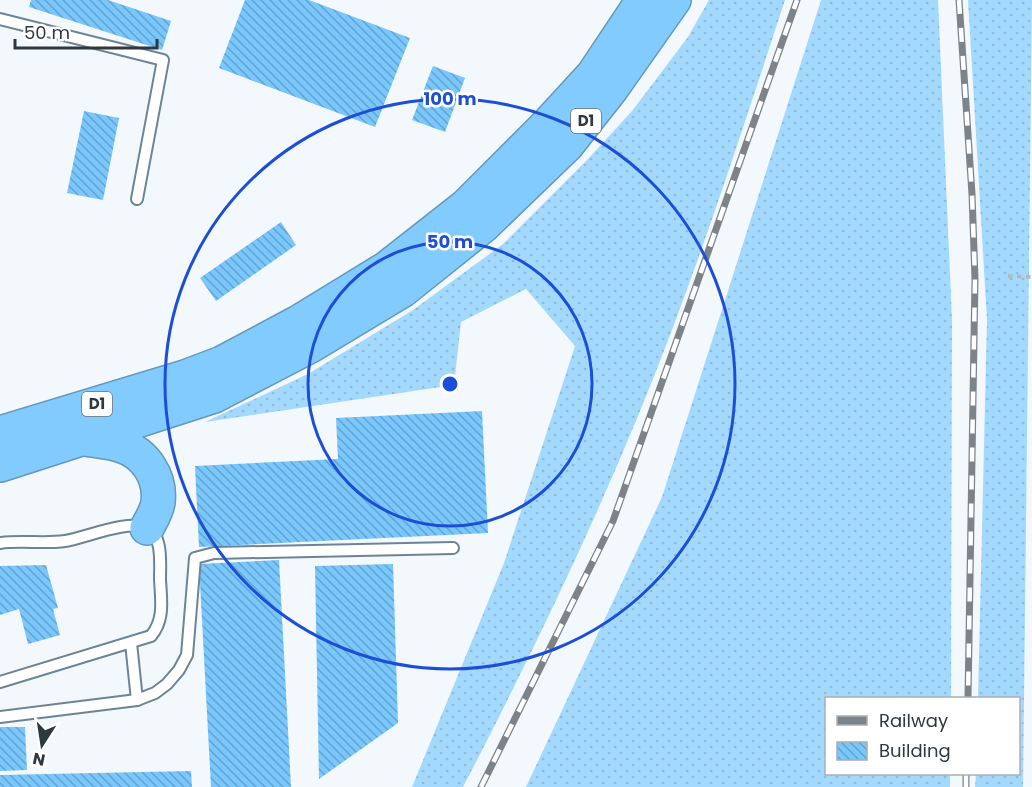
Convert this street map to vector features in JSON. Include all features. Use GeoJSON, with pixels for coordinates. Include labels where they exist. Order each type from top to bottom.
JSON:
{"type":"FeatureCollection","features":[{"type":"Feature","properties":{"kind":"highway","name":"D1"},"geometry":{"type":"LineString","coordinates":[[0,465],[214,396],[301,351],[403,290],[475,216],[548,124],[664,1]]}},
{"type":"Feature","properties":{"kind":"highway","name":"D1"},"geometry":{"type":"LineString","coordinates":[[0,433],[185,377],[222,363],[297,323],[475,216]]}},
{"type":"Feature","properties":{"kind":"highway"},"geometry":{"type":"LineString","coordinates":[[80,439],[122,446],[135,452],[151,469],[158,490],[158,502],[147,528]]}},
{"type":"Feature","properties":{"kind":"lane"},"geometry":{"type":"LineString","coordinates":[[0,20],[163,60],[137,198]]}},
{"type":"Feature","properties":{"kind":"lane"},"geometry":{"type":"LineString","coordinates":[[0,543],[62,541],[124,526],[136,525],[147,528],[153,532],[159,549],[162,614],[158,628],[151,636],[0,682]]}},
{"type":"Feature","properties":{"kind":"lane"},"geometry":{"type":"LineString","coordinates":[[0,717],[137,700],[155,693],[167,684],[180,670],[187,655],[195,558],[214,553],[453,548]]}},
{"type":"Feature","properties":{"kind":"lane"},"geometry":{"type":"LineString","coordinates":[[130,642],[137,700]]}},
{"type":"Feature","properties":{"kind":"path"},"geometry":{"type":"LineString","coordinates":[[1008,276],[1032,277]]}},
{"type":"Feature","properties":{"kind":"shaded area"},"geometry":{"type":"Polygon","coordinates":[[[709,0],[785,0],[672,330],[625,446],[574,562],[463,787],[412,787],[504,563],[575,346],[526,289],[461,322],[454,385],[205,422],[308,374],[413,310],[503,244],[588,159],[632,111],[688,37],[709,0]]]}},
{"type":"Feature","properties":{"kind":"shaded area"},"geometry":{"type":"Polygon","coordinates":[[[821,0],[938,0],[952,320],[951,697],[825,697],[825,775],[950,775],[950,787],[526,787],[662,497],[821,0]]]}},
{"type":"Feature","properties":{"kind":"shaded area"},"geometry":{"type":"Polygon","coordinates":[[[968,0],[1032,0],[1023,787],[975,787],[976,775],[1020,775],[1020,697],[978,697],[987,320],[968,0]]]}},
{"type":"Feature","properties":{"kind":"building"},"geometry":{"type":"Polygon","coordinates":[[[31,0],[108,0],[171,21],[162,50],[29,7],[31,0]]]}},
{"type":"Feature","properties":{"kind":"building"},"geometry":{"type":"Polygon","coordinates":[[[245,0],[309,0],[410,38],[375,127],[219,68],[245,0]]]}},
{"type":"Feature","properties":{"kind":"building"},"geometry":{"type":"Polygon","coordinates":[[[433,66],[465,78],[445,132],[412,120],[433,66]]]}},
{"type":"Feature","properties":{"kind":"building"},"geometry":{"type":"Polygon","coordinates":[[[84,111],[119,118],[103,200],[67,193],[84,111]]]}},
{"type":"Feature","properties":{"kind":"building"},"geometry":{"type":"Polygon","coordinates":[[[281,222],[296,245],[216,301],[200,278],[281,222]]]}},
{"type":"Feature","properties":{"kind":"building"},"geometry":{"type":"Polygon","coordinates":[[[482,411],[488,533],[199,547],[195,466],[338,459],[336,418],[482,411]]]}},
{"type":"Feature","properties":{"kind":"building"},"geometry":{"type":"Polygon","coordinates":[[[279,560],[291,787],[211,787],[199,564],[279,560]]]}},
{"type":"Feature","properties":{"kind":"building"},"geometry":{"type":"Polygon","coordinates":[[[393,564],[398,723],[319,779],[315,566],[393,564]]]}},
{"type":"Feature","properties":{"kind":"building"},"geometry":{"type":"Polygon","coordinates":[[[46,565],[58,608],[53,609],[60,635],[28,644],[19,609],[0,615],[0,566],[46,565]]]}},
{"type":"Feature","properties":{"kind":"building"},"geometry":{"type":"Polygon","coordinates":[[[0,727],[25,727],[27,770],[0,771],[0,727]]]}},
{"type":"Feature","properties":{"kind":"building"},"geometry":{"type":"Polygon","coordinates":[[[191,771],[192,787],[0,787],[0,775],[191,771]]]}},
{"type":"Feature","properties":{"kind":"railway"},"geometry":{"type":"LineString","coordinates":[[481,787],[613,521],[797,0]]}},
{"type":"Feature","properties":{"kind":"railway"},"geometry":{"type":"LineString","coordinates":[[959,0],[972,194],[975,279],[968,697]]}},
{"type":"Feature","properties":{"kind":"railway"},"geometry":{"type":"LineString","coordinates":[[966,775],[966,787]]}}]}
